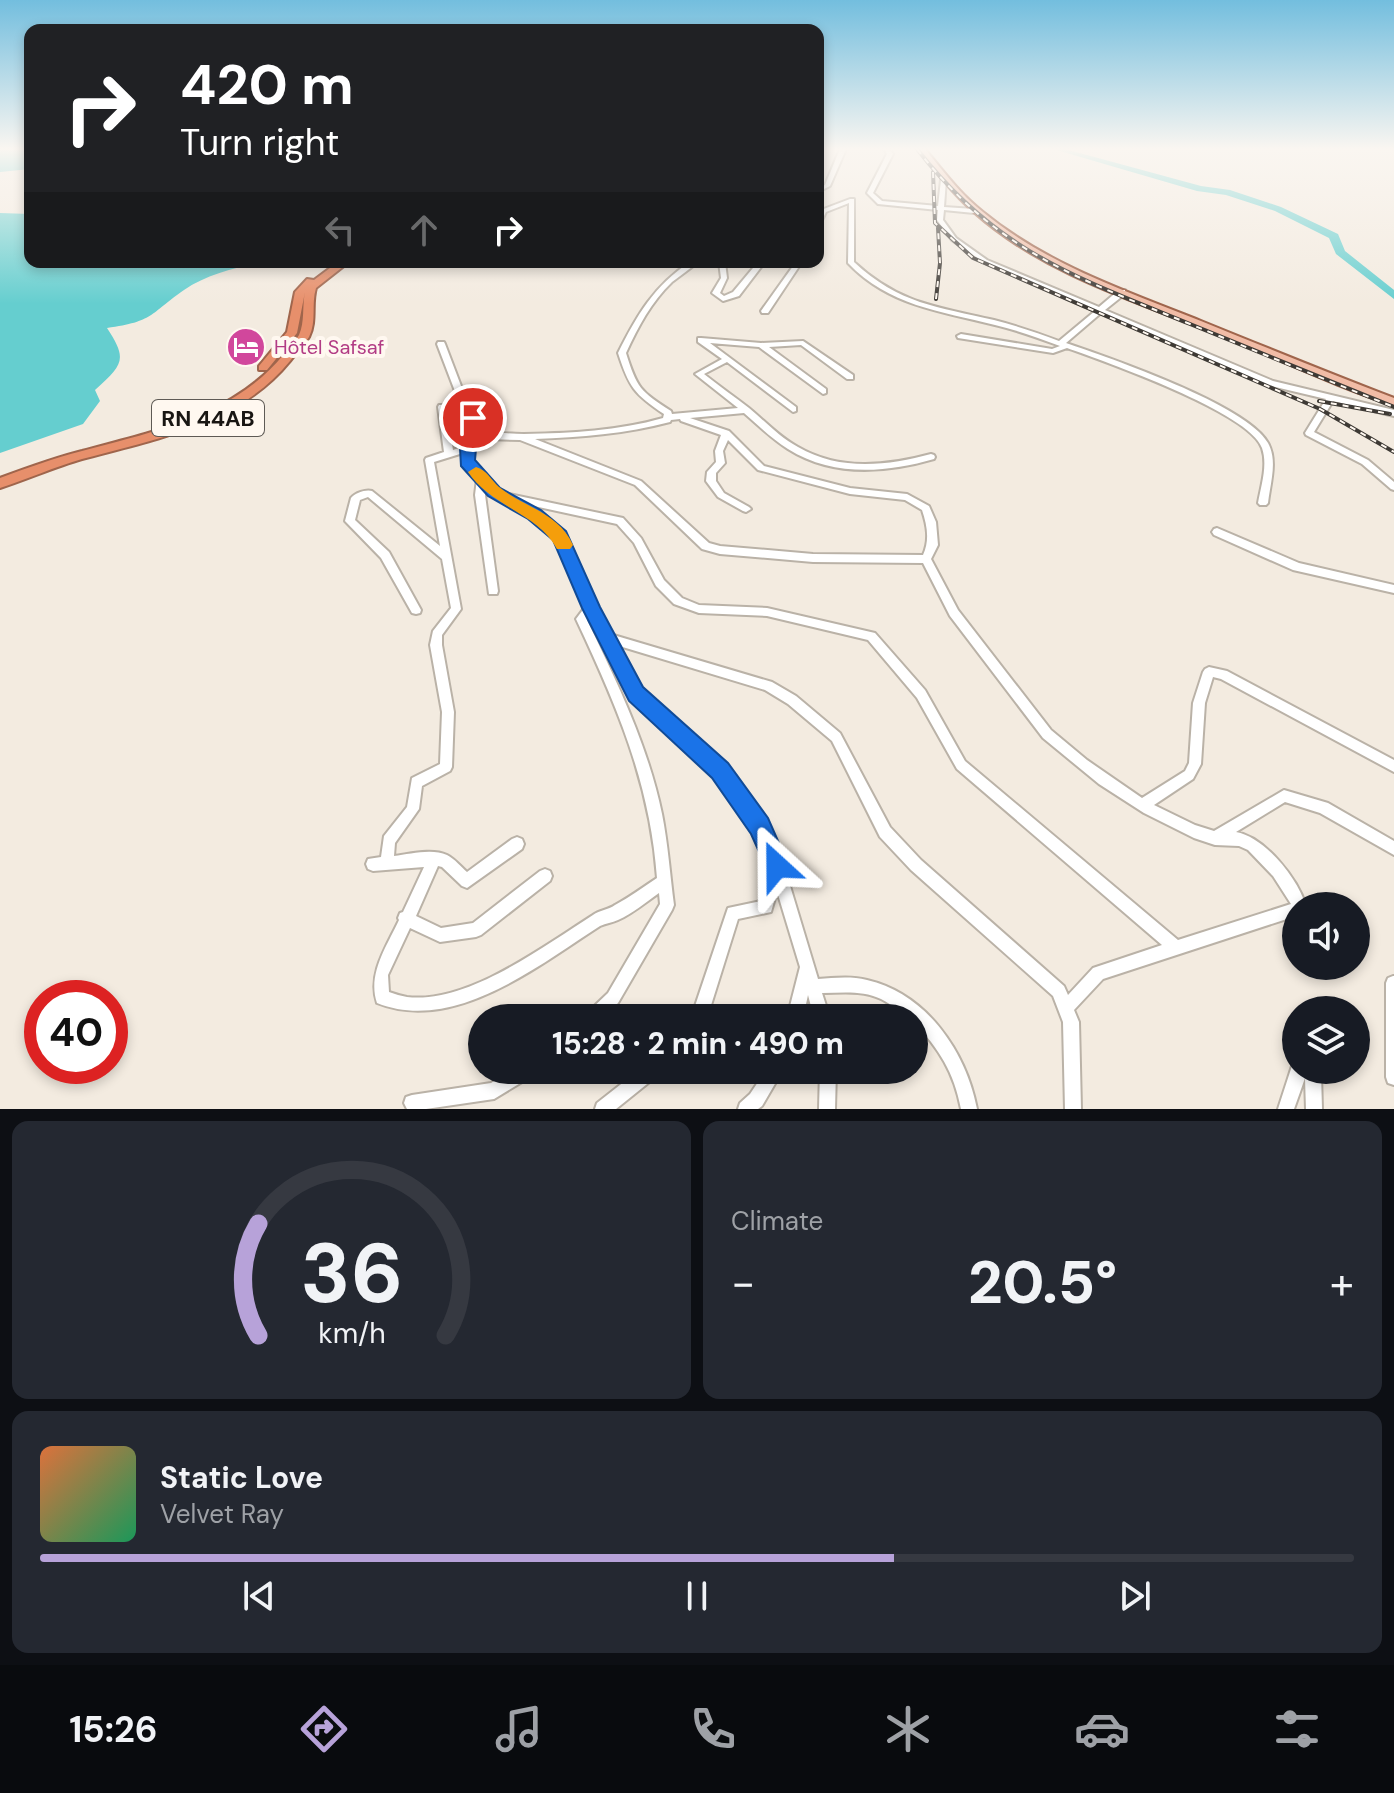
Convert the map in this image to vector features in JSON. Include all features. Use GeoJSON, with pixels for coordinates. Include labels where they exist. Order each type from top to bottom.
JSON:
{"type":"FeatureCollection","features":[{"type":"Feature","properties":{"kind":"highway","name":"RN 44AB"},"geometry":{"type":"LineString","coordinates":[[0,475],[45,458],[174,424],[218,404],[277,353],[297,322],[300,292],[328,268]]}},
{"type":"Feature","properties":{"kind":"highway","name":"RN 44AB"},"geometry":{"type":"LineString","coordinates":[[0,483],[47,465],[174,431],[231,405],[269,375],[301,340],[311,317],[309,293],[337,268]]}},
{"type":"Feature","properties":{"kind":"main road"},"geometry":{"type":"LineString","coordinates":[[964,201],[974,211],[1034,252],[1122,292],[1394,402]]}},
{"type":"Feature","properties":{"kind":"street"},"geometry":{"type":"LineString","coordinates":[[824,211],[850,201]]}},
{"type":"Feature","properties":{"kind":"street"},"geometry":{"type":"LineString","coordinates":[[852,201],[851,263],[909,303],[1008,326],[1064,344],[1183,392],[1235,418],[1264,442],[1269,457],[1263,503]]}},
{"type":"Feature","properties":{"kind":"street"},"geometry":{"type":"LineString","coordinates":[[877,201],[974,211]]}},
{"type":"Feature","properties":{"kind":"street"},"geometry":{"type":"LineString","coordinates":[[940,201],[945,229],[975,255],[1270,383],[1394,413]]}},
{"type":"Feature","properties":{"kind":"street"},"geometry":{"type":"LineString","coordinates":[[687,268],[661,288],[641,313],[622,353],[631,383],[647,403],[665,410],[670,417],[726,433],[761,468],[850,491],[907,497],[917,502],[926,508],[933,532],[933,545],[926,559]]}},
{"type":"Feature","properties":{"kind":"street"},"geometry":{"type":"LineString","coordinates":[[723,268],[724,278],[716,293],[723,299],[736,294],[757,268]]}},
{"type":"Feature","properties":{"kind":"street"},"geometry":{"type":"LineString","coordinates":[[765,311],[795,268]]}},
{"type":"Feature","properties":{"kind":"street"},"geometry":{"type":"LineString","coordinates":[[961,336],[1053,351],[1122,292]]}},
{"type":"Feature","properties":{"kind":"street"},"geometry":{"type":"LineString","coordinates":[[793,409],[701,340],[761,345],[803,343],[850,377]]}},
{"type":"Feature","properties":{"kind":"street"},"geometry":{"type":"LineString","coordinates":[[441,344],[462,399],[484,437]]}},
{"type":"Feature","properties":{"kind":"street"},"geometry":{"type":"LineString","coordinates":[[761,345],[823,391]]}},
{"type":"Feature","properties":{"kind":"street"},"geometry":{"type":"LineString","coordinates":[[727,359],[699,374],[799,452],[877,470],[931,457]]}},
{"type":"Feature","properties":{"kind":"street"},"geometry":{"type":"LineString","coordinates":[[1331,398],[1309,433],[1365,462],[1394,487]]}},
{"type":"Feature","properties":{"kind":"street"},"geometry":{"type":"LineString","coordinates":[[442,407],[449,454]]}},
{"type":"Feature","properties":{"kind":"street"},"geometry":{"type":"LineString","coordinates":[[746,410],[670,417],[624,428],[484,437],[473,440],[468,448],[467,462],[500,496],[534,515],[560,536],[591,608],[636,694],[720,771],[760,826],[777,866],[818,1004]]}},
{"type":"Feature","properties":{"kind":"street"},"geometry":{"type":"LineString","coordinates":[[726,433],[719,451],[721,463],[712,472],[711,481],[721,495],[746,509]]}},
{"type":"Feature","properties":{"kind":"street"},"geometry":{"type":"LineString","coordinates":[[521,437],[638,483],[706,546],[813,558],[926,559]]}},
{"type":"Feature","properties":{"kind":"street"},"geometry":{"type":"LineString","coordinates":[[468,448],[429,460],[456,609],[437,634],[436,645],[448,712],[446,767],[416,782],[413,809],[389,841],[380,864],[435,859],[445,861],[467,881],[517,844]]}},
{"type":"Feature","properties":{"kind":"street"},"geometry":{"type":"LineString","coordinates":[[482,478],[480,495],[493,591]]}},
{"type":"Feature","properties":{"kind":"street"},"geometry":{"type":"LineString","coordinates":[[416,610],[385,555],[350,521],[356,498],[369,493],[446,557]]}},
{"type":"Feature","properties":{"kind":"street"},"geometry":{"type":"LineString","coordinates":[[500,496],[620,521],[638,541],[660,583],[678,601],[699,609],[767,612],[871,636],[921,694],[961,765],[1175,947]]}},
{"type":"Feature","properties":{"kind":"street"},"geometry":{"type":"LineString","coordinates":[[1217,532],[1297,567],[1394,589]]}},
{"type":"Feature","properties":{"kind":"street"},"geometry":{"type":"LineString","coordinates":[[926,559],[954,613],[1047,734],[1065,751],[1143,805],[1215,838],[1246,841],[1295,892]]}},
{"type":"Feature","properties":{"kind":"street"},"geometry":{"type":"LineString","coordinates":[[591,608],[581,619],[617,694],[639,757],[663,853],[667,905],[607,1004]]}},
{"type":"Feature","properties":{"kind":"street"},"geometry":{"type":"LineString","coordinates":[[607,638],[750,680],[792,700],[836,737],[885,832],[916,865],[1059,991],[1071,1022],[1073,1109]]}},
{"type":"Feature","properties":{"kind":"street"},"geometry":{"type":"LineString","coordinates":[[1143,805],[1189,775],[1195,764],[1199,703],[1209,672],[1223,674],[1394,766]]}},
{"type":"Feature","properties":{"kind":"street"},"geometry":{"type":"LineString","coordinates":[[1215,838],[1284,796],[1323,807],[1394,848]]}},
{"type":"Feature","properties":{"kind":"street"},"geometry":{"type":"LineString","coordinates":[[435,859],[381,974],[382,998],[401,1007],[471,995],[531,963],[602,917],[615,914],[664,881]]}},
{"type":"Feature","properties":{"kind":"street"},"geometry":{"type":"LineString","coordinates":[[704,1004],[733,913],[766,907],[777,866]]}},
{"type":"Feature","properties":{"kind":"street"},"geometry":{"type":"LineString","coordinates":[[405,918],[440,935],[476,930],[545,876]]}},
{"type":"Feature","properties":{"kind":"street"},"geometry":{"type":"LineString","coordinates":[[1066,1008],[1098,973],[1282,912]]}},
{"type":"Feature","properties":{"kind":"street"},"geometry":{"type":"LineString","coordinates":[[798,1004],[807,965]]}},
{"type":"Feature","properties":{"kind":"street"},"geometry":{"type":"LineString","coordinates":[[1393,983],[1394,1077]]}},
{"type":"Feature","properties":{"kind":"street"},"geometry":{"type":"LineString","coordinates":[[813,986],[865,986],[888,996],[913,1013],[941,1039],[955,1062],[969,1109]]}},
{"type":"Feature","properties":{"kind":"street"},"geometry":{"type":"LineString","coordinates":[[412,1103],[494,1091],[505,1084]]}},
{"type":"Feature","properties":{"kind":"street"},"geometry":{"type":"LineString","coordinates":[[603,1109],[634,1084]]}},
{"type":"Feature","properties":{"kind":"street"},"geometry":{"type":"LineString","coordinates":[[746,1109],[766,1084]]}},
{"type":"Feature","properties":{"kind":"street"},"geometry":{"type":"LineString","coordinates":[[827,1109],[828,1084]]}},
{"type":"Feature","properties":{"kind":"street"},"geometry":{"type":"LineString","coordinates":[[1286,1109],[1292,1084]]}},
{"type":"Feature","properties":{"kind":"street"},"geometry":{"type":"LineString","coordinates":[[1313,1084],[1314,1109]]}},
{"type":"Feature","properties":{"kind":"water"},"geometry":{"type":"Polygon","coordinates":[[[0,213],[24,214],[24,268],[236,268],[204,279],[143,319],[107,328],[118,348],[119,361],[112,374],[95,390],[100,401],[83,424],[0,453],[0,213]]]}},
{"type":"Feature","properties":{"kind":"waterway"},"geometry":{"type":"LineString","coordinates":[[1253,201],[1334,236],[1340,252],[1394,296]]}},
{"type":"Feature","properties":{"kind":"railway"},"geometry":{"type":"LineString","coordinates":[[934,201],[935,223],[973,258],[1320,409],[1394,452]]}},
{"type":"Feature","properties":{"kind":"railway"},"geometry":{"type":"LineString","coordinates":[[964,201],[1008,237],[1074,275],[1394,407]]}},
{"type":"Feature","properties":{"kind":"railway"},"geometry":{"type":"LineString","coordinates":[[936,299],[940,263],[938,228]]}},
{"type":"Feature","properties":{"kind":"railway"},"geometry":{"type":"LineString","coordinates":[[1319,401],[1390,414]]}},
{"type":"Feature","properties":{"kind":"slow traffic"},"geometry":{"type":"LineString","coordinates":[[476,472],[494,492],[534,515],[560,536],[564,545]]}},
{"type":"Feature","properties":{"kind":"place","name":"Hôtel Safsaf"},"geometry":{"type":"Point","coordinates":[246,347]}},
{"type":"Feature","properties":{"kind":"route"},"geometry":{"type":"LineString","coordinates":[[473,418],[484,437],[473,440],[468,448],[467,462],[494,492],[534,515],[560,536],[591,608],[636,694],[720,771],[760,826],[777,866]]}}]}
